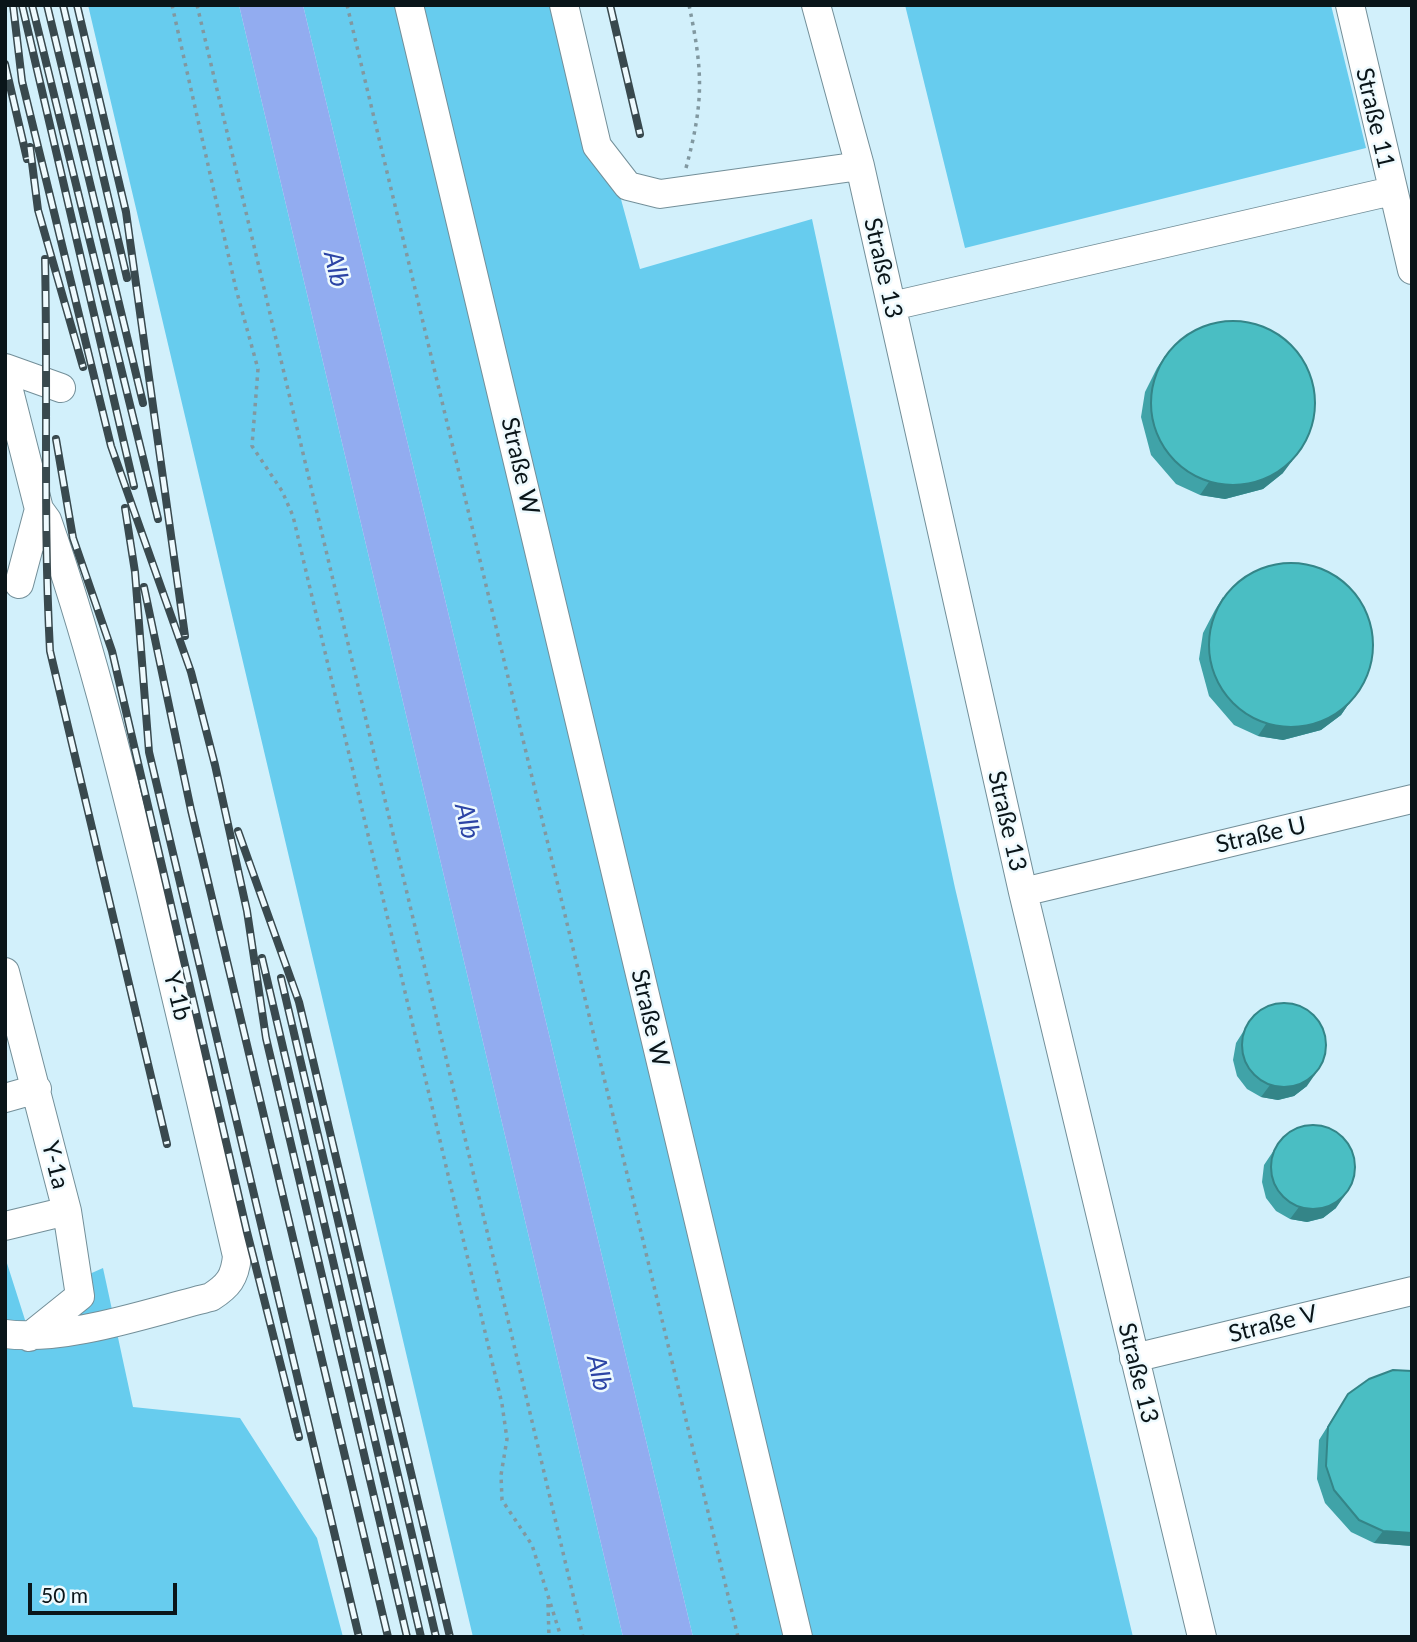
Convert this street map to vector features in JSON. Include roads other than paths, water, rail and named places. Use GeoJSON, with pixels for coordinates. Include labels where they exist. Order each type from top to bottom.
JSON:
{"type":"FeatureCollection","features":[{"type":"Feature","properties":{"kind":"street","name":"Straße W"},"geometry":{"type":"LineString","coordinates":[[409,5],[798,1637]]}},
{"type":"Feature","properties":{"kind":"street"},"geometry":{"type":"LineString","coordinates":[[564,5],[597,146],[628,186],[660,194],[860,166]]}},
{"type":"Feature","properties":{"kind":"street","name":"Straße 13"},"geometry":{"type":"LineString","coordinates":[[816,5],[860,166],[1023,892],[1202,1637]]}},
{"type":"Feature","properties":{"kind":"street","name":"Straße 11"},"geometry":{"type":"LineString","coordinates":[[1350,5],[1412,270]]}},
{"type":"Feature","properties":{"kind":"street"},"geometry":{"type":"LineString","coordinates":[[892,306],[1392,191]]}},
{"type":"Feature","properties":{"kind":"street"},"geometry":{"type":"LineString","coordinates":[[5,368],[61,388]]}},
{"type":"Feature","properties":{"kind":"street","name":"Y-1b"},"geometry":{"type":"LineString","coordinates":[[5,375],[13,442],[39,509],[47,520],[76,602],[104,700],[187,1035],[237,1256],[236,1274],[228,1286],[211,1297],[57,1334],[17,1336]]}},
{"type":"Feature","properties":{"kind":"street","name":"Y-1b"},"geometry":{"type":"LineString","coordinates":[[19,584],[39,509]]}},
{"type":"Feature","properties":{"kind":"street","name":"Straße U"},"geometry":{"type":"LineString","coordinates":[[1023,892],[1412,799]]}},
{"type":"Feature","properties":{"kind":"street","name":"Y-1a"},"geometry":{"type":"LineString","coordinates":[[5,972],[67,1211],[80,1296],[17,1336]]}},
{"type":"Feature","properties":{"kind":"street"},"geometry":{"type":"LineString","coordinates":[[5,1098],[37,1089]]}},
{"type":"Feature","properties":{"kind":"street"},"geometry":{"type":"LineString","coordinates":[[6,1222],[67,1211]]}},
{"type":"Feature","properties":{"kind":"street","name":"Straße V"},"geometry":{"type":"LineString","coordinates":[[1134,1358],[1412,1291]]}},
{"type":"Feature","properties":{"kind":"water","name":"Alb"},"geometry":{"type":"Polygon","coordinates":[[[239,5],[303,5],[693,1637],[623,1637],[239,5]]]}},
{"type":"Feature","properties":{"kind":"railway"},"geometry":{"type":"LineString","coordinates":[[13,5],[22,81],[111,446],[191,672],[215,765],[247,911],[266,1038],[407,1637]]}},
{"type":"Feature","properties":{"kind":"railway"},"geometry":{"type":"LineString","coordinates":[[22,5],[134,486]]}},
{"type":"Feature","properties":{"kind":"railway"},"geometry":{"type":"LineString","coordinates":[[32,5],[158,519]]}},
{"type":"Feature","properties":{"kind":"railway"},"geometry":{"type":"LineString","coordinates":[[47,5],[143,403]]}},
{"type":"Feature","properties":{"kind":"railway"},"geometry":{"type":"LineString","coordinates":[[63,5],[127,278]]}},
{"type":"Feature","properties":{"kind":"railway"},"geometry":{"type":"LineString","coordinates":[[77,5],[126,212],[185,636]]}},
{"type":"Feature","properties":{"kind":"railway"},"geometry":{"type":"LineString","coordinates":[[610,5],[640,134]]}},
{"type":"Feature","properties":{"kind":"railway"},"geometry":{"type":"LineString","coordinates":[[5,64],[27,159]]}},
{"type":"Feature","properties":{"kind":"railway"},"geometry":{"type":"LineString","coordinates":[[30,147],[38,210],[83,367]]}},
{"type":"Feature","properties":{"kind":"railway"},"geometry":{"type":"LineString","coordinates":[[45,259],[50,651],[167,1144]]}},
{"type":"Feature","properties":{"kind":"railway"},"geometry":{"type":"LineString","coordinates":[[56,439],[73,538],[112,651],[247,1232],[299,1437]]}},
{"type":"Feature","properties":{"kind":"railway"},"geometry":{"type":"LineString","coordinates":[[125,508],[135,572],[149,752],[359,1637]]}},
{"type":"Feature","properties":{"kind":"railway"},"geometry":{"type":"LineString","coordinates":[[144,587],[191,810],[388,1637]]}},
{"type":"Feature","properties":{"kind":"railway"},"geometry":{"type":"LineString","coordinates":[[238,831],[299,1002],[450,1637]]}},
{"type":"Feature","properties":{"kind":"railway"},"geometry":{"type":"LineString","coordinates":[[262,958],[421,1637]]}},
{"type":"Feature","properties":{"kind":"railway"},"geometry":{"type":"LineString","coordinates":[[281,978],[436,1637]]}}]}
